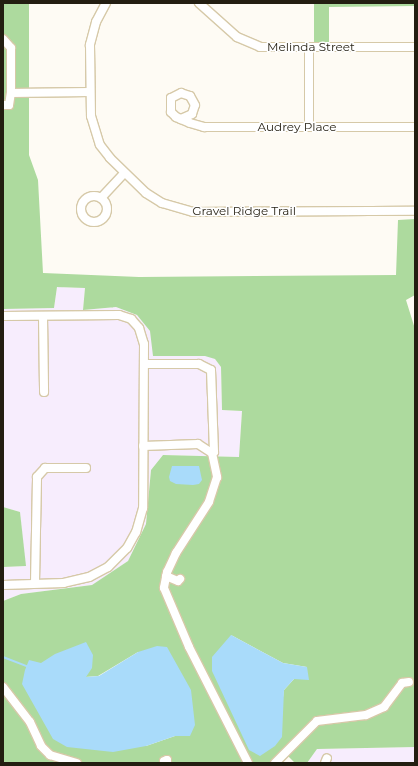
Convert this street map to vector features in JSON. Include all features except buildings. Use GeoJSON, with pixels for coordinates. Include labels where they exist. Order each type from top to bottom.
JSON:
{"type":"FeatureCollection","features":[{"type":"Feature","properties":{"kind":"street","name":"Gravel Ridge Trail"},"geometry":{"type":"LineString","coordinates":[[106,3],[92,33],[90,92],[91,116],[95,133],[110,158],[124,173],[162,203],[184,211],[415,211]]}},
{"type":"Feature","properties":{"kind":"street","name":"Melinda Street"},"geometry":{"type":"LineString","coordinates":[[199,3],[237,37],[251,44],[309,48],[415,47]]}},
{"type":"Feature","properties":{"kind":"street"},"geometry":{"type":"LineString","coordinates":[[3,39],[11,48],[11,94],[9,105],[3,105]]}},
{"type":"Feature","properties":{"kind":"street"},"geometry":{"type":"LineString","coordinates":[[309,48],[309,127]]}},
{"type":"Feature","properties":{"kind":"street"},"geometry":{"type":"LineString","coordinates":[[11,94],[90,92]]}},
{"type":"Feature","properties":{"kind":"street","name":"Audrey Place"},"geometry":{"type":"LineString","coordinates":[[181,119],[204,127],[415,127]]}},
{"type":"Feature","properties":{"kind":"street"},"geometry":{"type":"LineString","coordinates":[[101,198],[124,173]]}},
{"type":"Feature","properties":{"kind":"street"},"geometry":{"type":"LineString","coordinates":[[3,316],[119,316],[131,319],[140,328],[144,344],[143,508],[136,532],[127,548],[108,567],[88,577],[64,583],[3,585]]}},
{"type":"Feature","properties":{"kind":"street"},"geometry":{"type":"LineString","coordinates":[[43,316],[44,392]]}},
{"type":"Feature","properties":{"kind":"street"},"geometry":{"type":"LineString","coordinates":[[144,364],[199,364],[211,370],[214,452],[212,453],[217,477],[209,502],[176,553],[166,576],[164,588],[189,647],[248,763]]}},
{"type":"Feature","properties":{"kind":"street"},"geometry":{"type":"LineString","coordinates":[[143,446],[198,444],[212,453]]}},
{"type":"Feature","properties":{"kind":"street"},"geometry":{"type":"LineString","coordinates":[[35,583],[37,477],[44,468],[86,468]]}},
{"type":"Feature","properties":{"kind":"street"},"geometry":{"type":"LineString","coordinates":[[166,576],[178,582],[180,579]]}},
{"type":"Feature","properties":{"kind":"street"},"geometry":{"type":"LineString","coordinates":[[275,763],[317,721],[366,716],[384,707],[402,683],[409,682]]}},
{"type":"Feature","properties":{"kind":"street"},"geometry":{"type":"LineString","coordinates":[[3,687],[30,722],[41,746],[50,754],[77,763]]}},
{"type":"Feature","properties":{"kind":"shaded area"},"geometry":{"type":"Polygon","coordinates":[[[57,287],[85,288],[83,310],[116,307],[137,315],[150,331],[215,359],[221,367],[222,410],[242,411],[239,457],[163,455],[151,470],[146,524],[128,561],[92,585],[21,594],[3,601],[3,567],[25,566],[20,512],[3,507],[3,309],[54,308],[57,287]]]}},
{"type":"Feature","properties":{"kind":"shaded area"},"geometry":{"type":"Polygon","coordinates":[[[415,747],[415,763],[307,763],[317,749],[415,747]]]}},
{"type":"Feature","properties":{"kind":"green space"},"geometry":{"type":"Polygon","coordinates":[[[3,3],[29,3],[29,155],[38,180],[43,273],[139,277],[396,275],[398,220],[415,219],[415,295],[406,300],[415,329],[415,747],[317,749],[307,763],[295,763],[286,754],[275,763],[3,763],[3,601],[21,594],[92,585],[128,561],[146,524],[151,470],[163,455],[239,457],[242,411],[222,410],[221,367],[215,359],[205,356],[153,356],[150,331],[137,315],[116,307],[83,310],[85,288],[57,287],[54,308],[3,309],[3,3]],[[231,635],[282,705],[284,690],[294,679],[301,678],[307,667],[283,663],[231,635]],[[138,652],[98,676],[85,677],[29,661],[146,746],[175,736],[138,652]]]}},
{"type":"Feature","properties":{"kind":"green space"},"geometry":{"type":"Polygon","coordinates":[[[314,3],[415,3],[415,6],[329,7],[329,43],[314,43],[314,3]]]}},
{"type":"Feature","properties":{"kind":"green space"},"geometry":{"type":"Polygon","coordinates":[[[3,507],[20,512],[26,566],[3,567],[3,507]]]}},
{"type":"Feature","properties":{"kind":"water"},"geometry":{"type":"Polygon","coordinates":[[[172,466],[199,466],[202,480],[199,484],[193,485],[176,484],[170,481],[169,477],[172,466]]]}},
{"type":"Feature","properties":{"kind":"water"},"geometry":{"type":"Polygon","coordinates":[[[231,635],[283,663],[307,667],[309,680],[294,679],[284,690],[282,737],[275,746],[260,756],[249,750],[212,671],[212,657],[231,635]]]}},
{"type":"Feature","properties":{"kind":"water"},"geometry":{"type":"Polygon","coordinates":[[[86,642],[93,655],[92,668],[86,677],[99,676],[138,652],[157,646],[167,647],[191,690],[195,725],[190,736],[175,736],[146,746],[113,752],[67,747],[53,739],[22,684],[25,670],[29,660],[41,663],[55,654],[86,642]]]}},
{"type":"Feature","properties":{"kind":"waterway"},"geometry":{"type":"LineString","coordinates":[[3,657],[27,666]]}}]}
